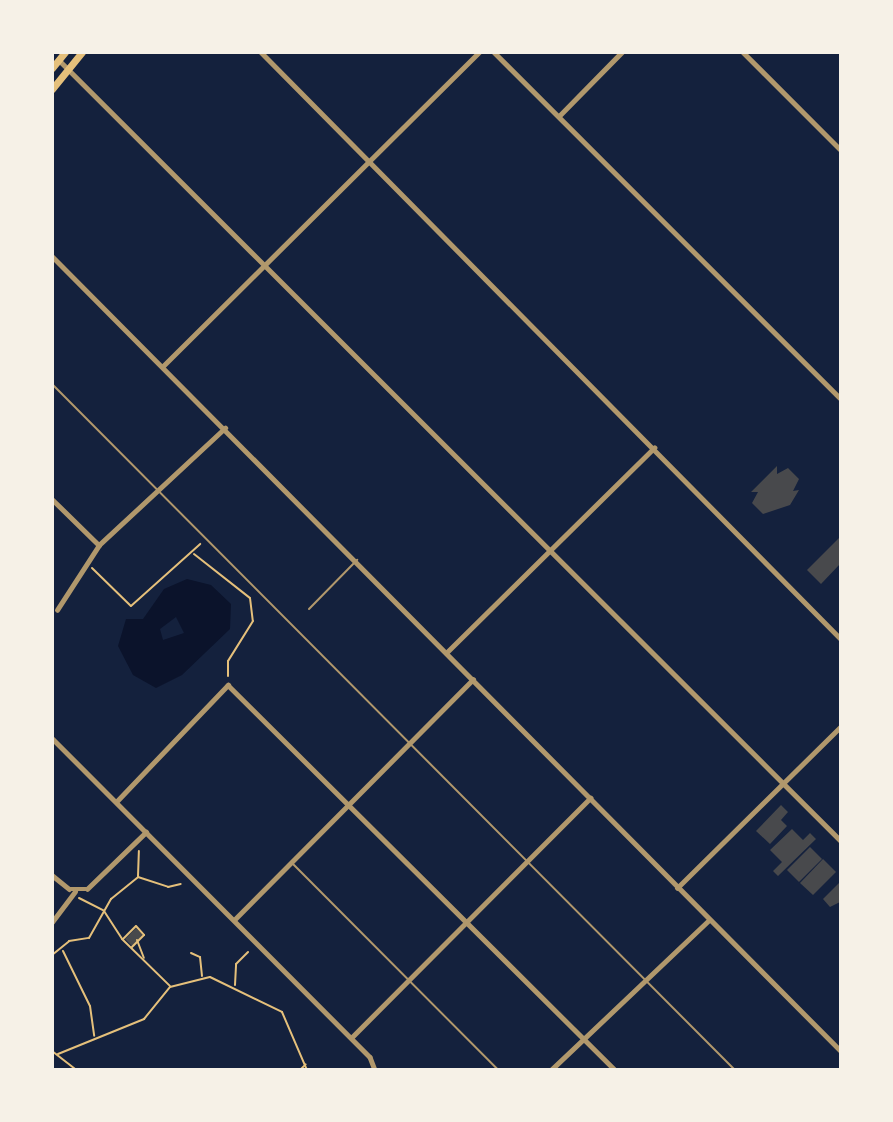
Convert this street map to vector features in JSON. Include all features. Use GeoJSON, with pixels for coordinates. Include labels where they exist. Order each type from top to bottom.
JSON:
{"type":"FeatureCollection","features":[{"type":"Feature","properties":{"kind":"main road"},"geometry":{"type":"LineString","coordinates":[[52,68],[65,52]]}},
{"type":"Feature","properties":{"kind":"main road"},"geometry":{"type":"LineString","coordinates":[[52,89],[82,52]]}},
{"type":"Feature","properties":{"kind":"street"},"geometry":{"type":"LineString","coordinates":[[261,52],[841,638]]}},
{"type":"Feature","properties":{"kind":"street"},"geometry":{"type":"LineString","coordinates":[[163,366],[479,52]]}},
{"type":"Feature","properties":{"kind":"street"},"geometry":{"type":"LineString","coordinates":[[494,52],[841,398]]}},
{"type":"Feature","properties":{"kind":"street"},"geometry":{"type":"LineString","coordinates":[[559,116],[622,52]]}},
{"type":"Feature","properties":{"kind":"street"},"geometry":{"type":"LineString","coordinates":[[743,52],[841,149]]}},
{"type":"Feature","properties":{"kind":"street"},"geometry":{"type":"LineString","coordinates":[[59,60],[841,840]]}},
{"type":"Feature","properties":{"kind":"street"},"geometry":{"type":"LineString","coordinates":[[52,256],[357,560],[677,888],[841,1050]]}},
{"type":"Feature","properties":{"kind":"street"},"geometry":{"type":"LineString","coordinates":[[57,610],[90,565],[99,545],[225,428]]}},
{"type":"Feature","properties":{"kind":"street"},"geometry":{"type":"LineString","coordinates":[[447,652],[654,448]]}},
{"type":"Feature","properties":{"kind":"street"},"geometry":{"type":"LineString","coordinates":[[52,499],[99,545]]}},
{"type":"Feature","properties":{"kind":"street"},"geometry":{"type":"LineString","coordinates":[[234,920],[473,679]]}},
{"type":"Feature","properties":{"kind":"street"},"geometry":{"type":"LineString","coordinates":[[116,802],[228,685],[615,1069]]}},
{"type":"Feature","properties":{"kind":"street"},"geometry":{"type":"LineString","coordinates":[[677,888],[841,727]]}},
{"type":"Feature","properties":{"kind":"street"},"geometry":{"type":"LineString","coordinates":[[52,738],[351,1038],[374,1069]]}},
{"type":"Feature","properties":{"kind":"street"},"geometry":{"type":"LineString","coordinates":[[351,1038],[464,921],[590,798]]}},
{"type":"Feature","properties":{"kind":"street"},"geometry":{"type":"LineString","coordinates":[[52,922],[75,891],[91,886],[146,832]]}},
{"type":"Feature","properties":{"kind":"street"},"geometry":{"type":"LineString","coordinates":[[52,875],[75,891]]}},
{"type":"Feature","properties":{"kind":"street"},"geometry":{"type":"LineString","coordinates":[[551,1069],[709,919]]}},
{"type":"Feature","properties":{"kind":"lane"},"geometry":{"type":"LineString","coordinates":[[52,384],[735,1069]]}},
{"type":"Feature","properties":{"kind":"lane"},"geometry":{"type":"LineString","coordinates":[[309,609],[357,560]]}},
{"type":"Feature","properties":{"kind":"lane"},"geometry":{"type":"LineString","coordinates":[[290,862],[411,978],[498,1069]]}},
{"type":"Feature","properties":{"kind":"path"},"geometry":{"type":"LineString","coordinates":[[90,565],[131,606],[175,562],[194,554],[203,537]]}},
{"type":"Feature","properties":{"kind":"path"},"geometry":{"type":"LineString","coordinates":[[194,554],[250,598],[253,621],[228,661],[228,685]]}},
{"type":"Feature","properties":{"kind":"path"},"geometry":{"type":"LineString","coordinates":[[52,955],[62,950],[69,941],[89,938],[104,911],[138,877],[139,850]]}},
{"type":"Feature","properties":{"kind":"path"},"geometry":{"type":"LineString","coordinates":[[138,877],[168,887],[181,884]]}},
{"type":"Feature","properties":{"kind":"path"},"geometry":{"type":"LineString","coordinates":[[75,891],[84,905],[104,911],[122,939],[145,959],[170,987]]}},
{"type":"Feature","properties":{"kind":"path"},"geometry":{"type":"LineString","coordinates":[[122,939],[136,926],[144,935],[131,948]]}},
{"type":"Feature","properties":{"kind":"path"},"geometry":{"type":"LineString","coordinates":[[137,941],[145,959]]}},
{"type":"Feature","properties":{"kind":"path"},"geometry":{"type":"LineString","coordinates":[[62,950],[90,1006],[94,1037]]}},
{"type":"Feature","properties":{"kind":"path"},"geometry":{"type":"LineString","coordinates":[[235,986],[236,964],[248,952]]}},
{"type":"Feature","properties":{"kind":"path"},"geometry":{"type":"LineString","coordinates":[[191,953],[200,961],[202,977]]}},
{"type":"Feature","properties":{"kind":"path"},"geometry":{"type":"LineString","coordinates":[[200,961],[206,961]]}},
{"type":"Feature","properties":{"kind":"path"},"geometry":{"type":"LineString","coordinates":[[58,1054],[94,1037],[144,1019],[170,987],[202,977],[235,986],[282,1012],[307,1069]]}},
{"type":"Feature","properties":{"kind":"path"},"geometry":{"type":"LineString","coordinates":[[52,1051],[76,1069]]}},
{"type":"Feature","properties":{"kind":"path"},"geometry":{"type":"LineString","coordinates":[[300,1069],[306,1063]]}},
{"type":"Feature","properties":{"kind":"water"},"geometry":{"type":"Polygon","coordinates":[[[187,579],[211,585],[231,604],[230,629],[182,675],[156,688],[133,675],[118,646],[126,619],[143,619],[164,589],[187,579]],[[176,617],[160,629],[163,640],[184,633],[176,617]]]}},
{"type":"Feature","properties":{"kind":"building"},"geometry":{"type":"Polygon","coordinates":[[[777,466],[777,474],[788,468],[799,479],[793,491],[799,490],[790,505],[763,514],[752,503],[758,492],[751,492],[777,466]]]}},
{"type":"Feature","properties":{"kind":"building"},"geometry":{"type":"Polygon","coordinates":[[[840,537],[840,564],[821,584],[807,570],[840,537]]]}},
{"type":"Feature","properties":{"kind":"building"},"geometry":{"type":"Polygon","coordinates":[[[781,805],[788,812],[781,820],[787,826],[770,844],[756,831],[781,805]]]}},
{"type":"Feature","properties":{"kind":"building"},"geometry":{"type":"Polygon","coordinates":[[[792,829],[803,840],[810,833],[816,839],[778,876],[773,871],[782,862],[770,850],[792,829]]]}},
{"type":"Feature","properties":{"kind":"building"},"geometry":{"type":"Polygon","coordinates":[[[810,847],[822,859],[799,882],[787,870],[810,847]]]}},
{"type":"Feature","properties":{"kind":"building"},"geometry":{"type":"Polygon","coordinates":[[[823,859],[836,872],[813,895],[800,883],[823,859]]]}},
{"type":"Feature","properties":{"kind":"building"},"geometry":{"type":"Polygon","coordinates":[[[840,882],[840,902],[830,907],[823,899],[840,882]]]}},
{"type":"Feature","properties":{"kind":"building"},"geometry":{"type":"Polygon","coordinates":[[[136,928],[143,935],[132,946],[125,939],[136,928]]]}}]}
